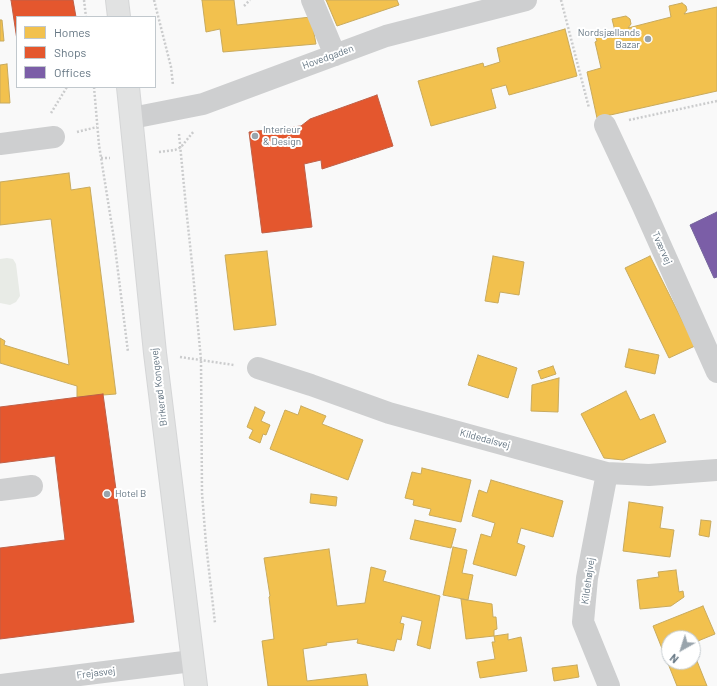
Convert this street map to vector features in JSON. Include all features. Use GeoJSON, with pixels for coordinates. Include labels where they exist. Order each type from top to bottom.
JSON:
{"type":"FeatureCollection","features":[{"type":"Feature","properties":{"kind":"main road"},"geometry":{"type":"LineString","coordinates":[[117,0],[119,16]]}},
{"type":"Feature","properties":{"kind":"main road","name":"Birkerød Kongevej"},"geometry":{"type":"LineString","coordinates":[[128,88],[155,353],[196,686]]}},
{"type":"Feature","properties":{"kind":"street"},"geometry":{"type":"LineString","coordinates":[[312,0],[335,55]]}},
{"type":"Feature","properties":{"kind":"street","name":"Hovedgaden"},"geometry":{"type":"LineString","coordinates":[[132,118],[203,104],[386,36],[526,0]]}},
{"type":"Feature","properties":{"kind":"street","name":"Tværvej"},"geometry":{"type":"LineString","coordinates":[[605,126],[646,211],[717,372]]}},
{"type":"Feature","properties":{"kind":"street"},"geometry":{"type":"LineString","coordinates":[[0,144],[54,136]]}},
{"type":"Feature","properties":{"kind":"street","name":"Kildedalsvej"},"geometry":{"type":"LineString","coordinates":[[258,368],[389,413],[607,473],[649,475],[717,470]]}},
{"type":"Feature","properties":{"kind":"street","name":"Kildehøjvej"},"geometry":{"type":"LineString","coordinates":[[607,473],[587,578],[583,622],[609,686]]}},
{"type":"Feature","properties":{"kind":"street"},"geometry":{"type":"LineString","coordinates":[[0,490],[32,486]]}},
{"type":"Feature","properties":{"kind":"street","name":"Frejasvej"},"geometry":{"type":"LineString","coordinates":[[0,685],[192,661]]}},
{"type":"Feature","properties":{"kind":"path"},"geometry":{"type":"LineString","coordinates":[[84,0],[86,16]]}},
{"type":"Feature","properties":{"kind":"path"},"geometry":{"type":"LineString","coordinates":[[154,0],[171,67],[181,147],[201,360],[202,493],[206,544],[216,629]]}},
{"type":"Feature","properties":{"kind":"path"},"geometry":{"type":"LineString","coordinates":[[244,6],[250,0]]}},
{"type":"Feature","properties":{"kind":"path"},"geometry":{"type":"LineString","coordinates":[[561,0],[592,120],[605,126],[717,101]]}},
{"type":"Feature","properties":{"kind":"path"},"geometry":{"type":"LineString","coordinates":[[94,88],[101,158],[114,239],[128,349]]}},
{"type":"Feature","properties":{"kind":"path"},"geometry":{"type":"LineString","coordinates":[[101,158],[175,150],[181,147],[196,129]]}},
{"type":"Feature","properties":{"kind":"path"},"geometry":{"type":"LineString","coordinates":[[201,360],[258,368]]}},
{"type":"Feature","properties":{"kind":"shaded area"},"geometry":{"type":"Polygon","coordinates":[[[0,259],[13,259],[16,264],[20,296],[16,302],[10,305],[0,303],[0,259]]]}},
{"type":"Feature","properties":{"kind":"building: Homes"},"geometry":{"type":"Polygon","coordinates":[[[202,0],[234,0],[237,25],[311,17],[316,44],[223,52],[220,29],[206,32],[202,0]]]}},
{"type":"Feature","properties":{"kind":"building: Homes"},"geometry":{"type":"Polygon","coordinates":[[[326,0],[397,0],[399,5],[337,26],[326,0]]]}},
{"type":"Feature","properties":{"kind":"building: Homes"},"geometry":{"type":"Polygon","coordinates":[[[682,3],[686,6],[687,10],[684,14],[717,7],[717,91],[597,118],[587,72],[601,68],[595,42],[597,41],[595,35],[615,31],[612,19],[626,16],[630,19],[631,24],[628,28],[671,17],[669,6],[682,3]]]}},
{"type":"Feature","properties":{"kind":"building: Homes"},"geometry":{"type":"Polygon","coordinates":[[[0,20],[2,20],[4,41],[0,41],[0,20]]]}},
{"type":"Feature","properties":{"kind":"building: Homes"},"geometry":{"type":"Polygon","coordinates":[[[565,29],[577,76],[509,95],[506,85],[491,89],[496,108],[431,126],[418,81],[483,63],[484,67],[500,62],[497,48],[565,29]]]}},
{"type":"Feature","properties":{"kind":"building: Homes"},"geometry":{"type":"Polygon","coordinates":[[[7,64],[10,103],[0,103],[0,65],[7,64]]]}},
{"type":"Feature","properties":{"kind":"building: Homes"},"geometry":{"type":"Polygon","coordinates":[[[69,173],[71,190],[90,187],[116,394],[77,397],[77,386],[0,363],[0,338],[5,341],[4,345],[69,365],[51,219],[0,225],[0,182],[69,173]]]}},
{"type":"Feature","properties":{"kind":"building: Homes"},"geometry":{"type":"Polygon","coordinates":[[[267,251],[276,325],[234,330],[225,255],[267,251]]]}},
{"type":"Feature","properties":{"kind":"building: Homes"},"geometry":{"type":"Polygon","coordinates":[[[493,256],[524,262],[519,295],[500,292],[498,303],[485,301],[493,256]]]}},
{"type":"Feature","properties":{"kind":"building: Homes"},"geometry":{"type":"Polygon","coordinates":[[[650,256],[695,346],[669,358],[625,268],[650,256]]]}},
{"type":"Feature","properties":{"kind":"building: Homes"},"geometry":{"type":"Polygon","coordinates":[[[629,349],[659,355],[655,374],[625,367],[629,349]]]}},
{"type":"Feature","properties":{"kind":"building: Homes"},"geometry":{"type":"Polygon","coordinates":[[[478,355],[517,368],[508,398],[468,385],[478,355]]]}},
{"type":"Feature","properties":{"kind":"building: Homes"},"geometry":{"type":"Polygon","coordinates":[[[553,366],[556,374],[541,379],[538,371],[553,366]]]}},
{"type":"Feature","properties":{"kind":"building: Homes"},"geometry":{"type":"Polygon","coordinates":[[[559,378],[558,412],[531,411],[532,385],[559,378]]]}},
{"type":"Feature","properties":{"kind":"building: Homes"},"geometry":{"type":"Polygon","coordinates":[[[626,391],[640,420],[654,414],[666,442],[623,460],[604,458],[581,414],[626,391]]]}},
{"type":"Feature","properties":{"kind":"building: Homes"},"geometry":{"type":"Polygon","coordinates":[[[301,406],[326,416],[322,424],[363,440],[348,480],[270,449],[285,410],[298,415],[301,406]]]}},
{"type":"Feature","properties":{"kind":"building: Homes"},"geometry":{"type":"Polygon","coordinates":[[[255,407],[265,412],[261,421],[270,425],[266,435],[263,434],[260,443],[249,438],[253,430],[247,427],[255,407]]]}},
{"type":"Feature","properties":{"kind":"building: Homes"},"geometry":{"type":"Polygon","coordinates":[[[422,468],[471,480],[461,522],[429,515],[431,509],[413,505],[414,500],[405,498],[412,472],[421,474],[422,468]]]}},
{"type":"Feature","properties":{"kind":"building: Homes"},"geometry":{"type":"Polygon","coordinates":[[[491,480],[563,501],[553,537],[521,528],[517,543],[525,546],[516,576],[473,564],[481,534],[491,537],[495,523],[472,516],[479,490],[487,493],[491,480]]]}},
{"type":"Feature","properties":{"kind":"building: Homes"},"geometry":{"type":"Polygon","coordinates":[[[311,494],[337,497],[336,506],[310,503],[311,494]]]}},
{"type":"Feature","properties":{"kind":"building: Homes"},"geometry":{"type":"Polygon","coordinates":[[[629,502],[663,507],[660,528],[674,530],[670,557],[623,551],[629,502]]]}},
{"type":"Feature","properties":{"kind":"building: Homes"},"geometry":{"type":"Polygon","coordinates":[[[415,520],[456,529],[451,548],[410,539],[415,520]]]}},
{"type":"Feature","properties":{"kind":"building: Homes"},"geometry":{"type":"Polygon","coordinates":[[[701,520],[711,521],[709,537],[699,535],[701,520]]]}},
{"type":"Feature","properties":{"kind":"building: Homes"},"geometry":{"type":"Polygon","coordinates":[[[453,547],[467,550],[462,573],[473,575],[468,600],[443,595],[453,547]]]}},
{"type":"Feature","properties":{"kind":"building: Homes"},"geometry":{"type":"Polygon","coordinates":[[[329,549],[337,606],[365,603],[371,567],[386,571],[383,581],[440,596],[430,649],[417,645],[422,621],[402,616],[400,623],[404,624],[401,640],[397,639],[394,651],[357,643],[358,639],[326,643],[327,645],[303,649],[307,681],[366,674],[368,686],[268,686],[262,641],[274,639],[270,596],[264,558],[329,549]]]}},
{"type":"Feature","properties":{"kind":"building: Homes"},"geometry":{"type":"Polygon","coordinates":[[[676,570],[679,592],[683,591],[684,597],[671,606],[640,609],[637,580],[659,577],[658,572],[676,570]]]}},
{"type":"Feature","properties":{"kind":"building: Homes"},"geometry":{"type":"Polygon","coordinates":[[[461,599],[492,604],[493,617],[496,617],[497,629],[494,630],[494,636],[466,639],[461,599]]]}},
{"type":"Feature","properties":{"kind":"building: Homes"},"geometry":{"type":"Polygon","coordinates":[[[703,606],[715,634],[701,640],[701,630],[661,630],[661,646],[653,626],[703,606]]]}},
{"type":"Feature","properties":{"kind":"building: Homes"},"geometry":{"type":"Polygon","coordinates":[[[508,634],[508,640],[521,637],[527,671],[480,678],[477,662],[495,659],[492,642],[495,642],[494,636],[508,634]]]}},
{"type":"Feature","properties":{"kind":"building: Homes"},"geometry":{"type":"Polygon","coordinates":[[[577,665],[579,677],[554,681],[552,668],[577,665]]]}},
{"type":"Feature","properties":{"kind":"building: Homes"},"geometry":{"type":"Polygon","coordinates":[[[671,670],[701,670],[707,686],[677,686],[671,670]]]}},
{"type":"Feature","properties":{"kind":"building: Shops"},"geometry":{"type":"Polygon","coordinates":[[[11,0],[73,0],[76,16],[16,16],[16,33],[11,0]]]}},
{"type":"Feature","properties":{"kind":"building: Shops"},"geometry":{"type":"Polygon","coordinates":[[[377,95],[393,146],[322,169],[321,160],[304,164],[312,227],[262,233],[249,132],[301,126],[310,119],[377,95]]]}},
{"type":"Feature","properties":{"kind":"building: Shops"},"geometry":{"type":"Polygon","coordinates":[[[103,394],[134,622],[0,639],[0,548],[65,540],[55,456],[0,463],[0,407],[103,394]]]}},
{"type":"Feature","properties":{"kind":"building: Offices"},"geometry":{"type":"Polygon","coordinates":[[[717,212],[717,277],[714,278],[690,225],[717,212]]]}},
{"type":"Feature","properties":{"kind":"place","name":"Nordsjællands Bazar"},"geometry":{"type":"Point","coordinates":[648,39]}},
{"type":"Feature","properties":{"kind":"place","name":"Interieur & Design"},"geometry":{"type":"Point","coordinates":[255,136]}},
{"type":"Feature","properties":{"kind":"place","name":"Hotel B"},"geometry":{"type":"Point","coordinates":[107,494]}}]}
